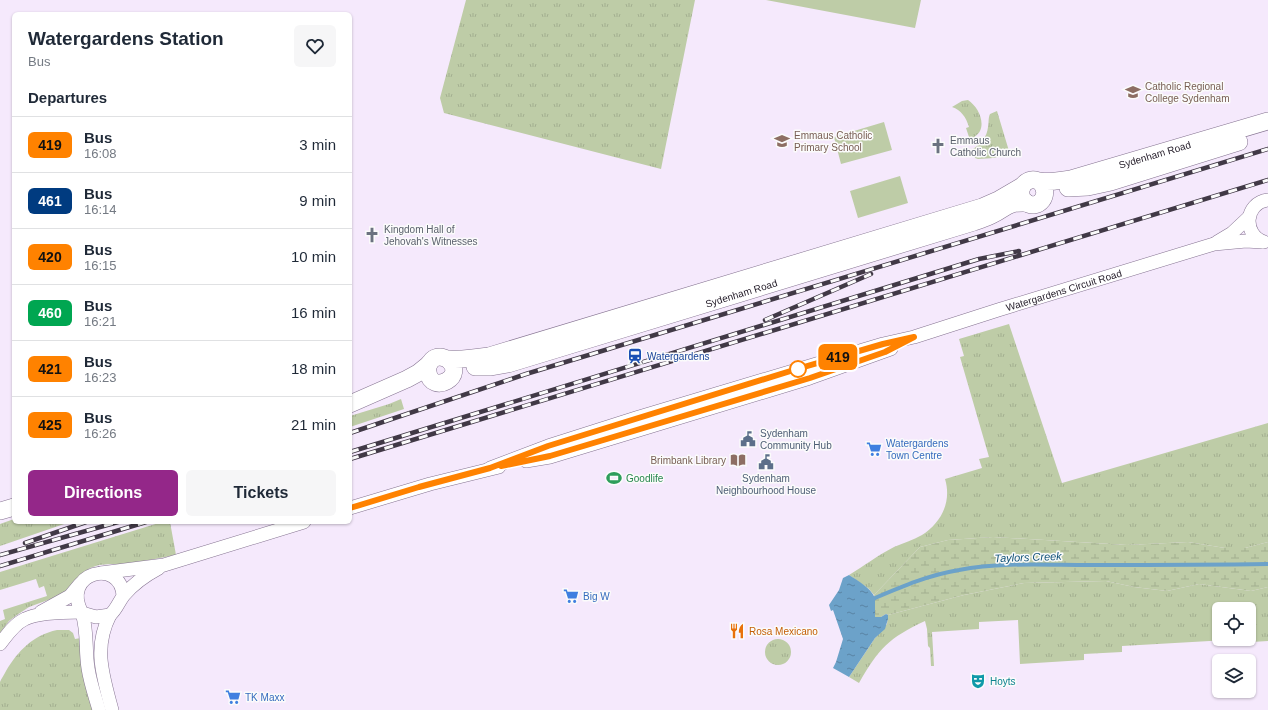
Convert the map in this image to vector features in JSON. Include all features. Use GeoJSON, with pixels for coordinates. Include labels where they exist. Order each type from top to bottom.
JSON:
{"type":"FeatureCollection","features":[{"type":"Feature","properties":{"kind":"street","name":"Sydenham Road"},"geometry":{"type":"LineString","coordinates":[[1044,198],[1054,191],[1061,189],[1088,187],[1111,182],[1268,121]]}},
{"type":"Feature","properties":{"kind":"street","name":"Sydenham Road"},"geometry":{"type":"LineString","coordinates":[[1040,181],[1071,179],[1268,132]]}},
{"type":"Feature","properties":{"kind":"street"},"geometry":{"type":"LineString","coordinates":[[1032,180],[1040,181],[1045,190],[1044,198],[1038,203],[1027,203],[1021,194],[1022,186],[1026,182],[1032,180]]}},
{"type":"Feature","properties":{"kind":"street","name":"Sydenham Road"},"geometry":{"type":"LineString","coordinates":[[452,375],[470,367],[491,367],[508,364],[661,310],[982,207],[998,200],[1022,186]]}},
{"type":"Feature","properties":{"kind":"street","name":"Watergardens Circuit Road"},"geometry":{"type":"LineString","coordinates":[[1214,244],[1232,233],[1248,218],[1254,206],[1259,202],[1268,200]]}},
{"type":"Feature","properties":{"kind":"street","name":"Sydenham Road"},"geometry":{"type":"LineString","coordinates":[[447,359],[489,356],[661,310],[974,222],[991,216],[1008,204],[1017,202],[1027,203]]}},
{"type":"Feature","properties":{"kind":"street"},"geometry":{"type":"LineString","coordinates":[[1248,218],[1248,225],[1251,232],[1256,238],[1267,243]]}},
{"type":"Feature","properties":{"kind":"street","name":"Watergardens Circuit Road"},"geometry":{"type":"LineString","coordinates":[[352,507],[419,487],[490,468],[550,456],[810,378],[885,352],[914,337],[1214,244],[1246,241],[1267,243]]}},
{"type":"Feature","properties":{"kind":"street"},"geometry":{"type":"LineString","coordinates":[[352,404],[418,373],[436,358],[440,357],[447,359],[450,361],[453,368],[452,375],[446,382],[422,381],[416,383],[398,395],[385,400],[352,405]]}},
{"type":"Feature","properties":{"kind":"street"},"geometry":{"type":"LineString","coordinates":[[429,364],[428,372],[431,379],[434,381]]}},
{"type":"Feature","properties":{"kind":"street"},"geometry":{"type":"LineString","coordinates":[[0,511],[12,508]]}},
{"type":"Feature","properties":{"kind":"street"},"geometry":{"type":"LineString","coordinates":[[33,617],[70,596],[80,584],[90,576],[102,573],[164,565],[297,524]]}},
{"type":"Feature","properties":{"kind":"street"},"geometry":{"type":"LineString","coordinates":[[112,710],[104,679],[101,651],[103,630],[110,615],[123,596],[142,577],[164,565]]}},
{"type":"Feature","properties":{"kind":"street"},"geometry":{"type":"LineString","coordinates":[[102,573],[109,574],[120,583],[123,590],[123,596]]}},
{"type":"Feature","properties":{"kind":"street"},"geometry":{"type":"LineString","coordinates":[[80,584],[77,596],[87,630],[86,652],[88,668],[99,710]]}},
{"type":"Feature","properties":{"kind":"street"},"geometry":{"type":"LineString","coordinates":[[0,644],[16,626],[25,619],[66,612],[82,612],[96,617],[110,615]]}},
{"type":"Feature","properties":{"kind":"green space"},"geometry":{"type":"Polygon","coordinates":[[[466,0],[695,0],[661,169],[444,113],[440,98],[466,0]]]}},
{"type":"Feature","properties":{"kind":"green space"},"geometry":{"type":"Polygon","coordinates":[[[766,0],[921,0],[915,28],[766,0]]]}},
{"type":"Feature","properties":{"kind":"green space"},"geometry":{"type":"Polygon","coordinates":[[[968,100],[977,110],[982,122],[980,131],[970,140],[966,128],[969,127],[963,114],[952,107],[962,101],[968,100]]]}},
{"type":"Feature","properties":{"kind":"green space"},"geometry":{"type":"Polygon","coordinates":[[[997,111],[1009,151],[1006,154],[995,158],[975,158],[973,149],[979,145],[985,137],[990,114],[997,111]]]}},
{"type":"Feature","properties":{"kind":"green space"},"geometry":{"type":"Polygon","coordinates":[[[884,122],[892,150],[841,164],[834,137],[884,122]]]}},
{"type":"Feature","properties":{"kind":"green space"},"geometry":{"type":"Polygon","coordinates":[[[900,176],[908,203],[858,218],[850,191],[900,176]]]}},
{"type":"Feature","properties":{"kind":"green space"},"geometry":{"type":"Polygon","coordinates":[[[1009,324],[1062,483],[1268,423],[1268,542],[1245,548],[1225,548],[1188,542],[1127,545],[993,537],[948,540],[920,547],[874,595],[869,589],[849,575],[888,550],[919,537],[929,530],[939,518],[946,504],[947,488],[945,479],[982,468],[979,459],[989,457],[960,357],[964,356],[959,339],[1009,324]]]}},
{"type":"Feature","properties":{"kind":"green space"},"geometry":{"type":"Polygon","coordinates":[[[401,399],[404,409],[352,426],[352,415],[401,399]]]}},
{"type":"Feature","properties":{"kind":"green space"},"geometry":{"type":"Polygon","coordinates":[[[12,520],[12,524],[64,524],[0,546],[0,524],[12,520]]]}},
{"type":"Feature","properties":{"kind":"green space"},"geometry":{"type":"Polygon","coordinates":[[[156,524],[170,524],[176,555],[123,565],[99,565],[90,568],[78,577],[67,590],[59,596],[29,607],[17,615],[9,621],[0,633],[0,621],[5,619],[3,610],[47,596],[44,586],[39,588],[36,579],[0,590],[0,572],[156,524]]]}},
{"type":"Feature","properties":{"kind":"green space"},"geometry":{"type":"Polygon","coordinates":[[[993,537],[1127,545],[1188,542],[1225,548],[1245,548],[1268,542],[1268,587],[1251,591],[1199,584],[1167,591],[1134,587],[1106,581],[1024,583],[964,595],[888,615],[886,614],[881,617],[875,617],[874,595],[920,547],[948,540],[993,537]]]}},
{"type":"Feature","properties":{"kind":"green space"},"geometry":{"type":"Polygon","coordinates":[[[1106,581],[1134,587],[1167,591],[1199,584],[1251,591],[1268,587],[1268,641],[1256,642],[1256,602],[1212,602],[1212,641],[1122,646],[1122,652],[1084,654],[1084,660],[1020,664],[1018,620],[979,622],[979,629],[932,632],[934,666],[931,666],[930,648],[928,646],[925,621],[902,633],[886,645],[879,652],[859,683],[849,677],[875,638],[887,624],[888,615],[964,595],[1024,583],[1106,581]]]}},
{"type":"Feature","properties":{"kind":"green space"},"geometry":{"type":"Polygon","coordinates":[[[69,630],[73,633],[75,639],[81,638],[95,710],[0,710],[0,682],[6,671],[21,651],[33,640],[48,632],[69,630]]]}},
{"type":"Feature","properties":{"kind":"green space"},"geometry":{"type":"Polygon","coordinates":[[[778,639],[787,643],[791,652],[787,661],[778,665],[769,661],[765,652],[769,643],[778,639]]]}},
{"type":"Feature","properties":{"kind":"water"},"geometry":{"type":"Polygon","coordinates":[[[849,575],[864,585],[873,594],[875,598],[875,617],[881,617],[886,614],[888,615],[888,619],[885,629],[875,638],[849,677],[833,668],[843,639],[833,610],[831,611],[829,605],[839,590],[843,578],[849,575]]]}},
{"type":"Feature","properties":{"kind":"waterway","name":"Taylors Creek"},"geometry":{"type":"LineString","coordinates":[[872,600],[906,585],[927,578],[975,567],[1024,564],[1268,564]]}},
{"type":"Feature","properties":{"kind":"railway"},"geometry":{"type":"LineString","coordinates":[[352,432],[526,374],[1268,149]]}},
{"type":"Feature","properties":{"kind":"railway"},"geometry":{"type":"LineString","coordinates":[[352,458],[1268,180]]}},
{"type":"Feature","properties":{"kind":"railway"},"geometry":{"type":"LineString","coordinates":[[352,451],[979,259],[1019,251]]}},
{"type":"Feature","properties":{"kind":"railway"},"geometry":{"type":"LineString","coordinates":[[765,320],[871,274]]}},
{"type":"Feature","properties":{"kind":"railway"},"geometry":{"type":"LineString","coordinates":[[25,543],[80,524]]}},
{"type":"Feature","properties":{"kind":"railway"},"geometry":{"type":"LineString","coordinates":[[0,555],[111,524]]}},
{"type":"Feature","properties":{"kind":"railway"},"geometry":{"type":"LineString","coordinates":[[0,566],[139,524]]}},
{"type":"Feature","properties":{"kind":"bus line","name":"419"},"geometry":{"type":"LineString","coordinates":[[352,507],[419,487],[490,468],[548,446],[797,369],[883,344],[914,337],[885,352],[810,378],[550,456],[501,466]]}},
{"type":"Feature","properties":{"kind":"place","name":"Catholic Regional College Sydenham"},"geometry":{"type":"Point","coordinates":[1133,92]}},
{"type":"Feature","properties":{"kind":"place","name":"Emmaus Catholic Primary School"},"geometry":{"type":"Point","coordinates":[782,141]}},
{"type":"Feature","properties":{"kind":"place","name":"Emmaus Catholic Church"},"geometry":{"type":"Point","coordinates":[938,146]}},
{"type":"Feature","properties":{"kind":"place","name":"Kingdom Hall of Jehovah's Witnesses"},"geometry":{"type":"Point","coordinates":[372,235]}},
{"type":"Feature","properties":{"kind":"place","name":"Watergardens"},"geometry":{"type":"Point","coordinates":[635,356]}},
{"type":"Feature","properties":{"kind":"place","name":"Sydenham Community Hub"},"geometry":{"type":"Point","coordinates":[748,439]}},
{"type":"Feature","properties":{"kind":"place","name":"Watergardens Town Centre"},"geometry":{"type":"Point","coordinates":[874,449]}},
{"type":"Feature","properties":{"kind":"place","name":"Brimbank Library"},"geometry":{"type":"Point","coordinates":[738,460]}},
{"type":"Feature","properties":{"kind":"place","name":"Sydenham Neighbourhood House"},"geometry":{"type":"Point","coordinates":[766,462]}},
{"type":"Feature","properties":{"kind":"place","name":"Goodlife"},"geometry":{"type":"Point","coordinates":[614,478]}},
{"type":"Feature","properties":{"kind":"place","name":"Big W"},"geometry":{"type":"Point","coordinates":[571,596]}},
{"type":"Feature","properties":{"kind":"place","name":"Rosa Mexicano"},"geometry":{"type":"Point","coordinates":[737,631]}},
{"type":"Feature","properties":{"kind":"place","name":"Hoyts"},"geometry":{"type":"Point","coordinates":[978,681]}},
{"type":"Feature","properties":{"kind":"place","name":"TK Maxx"},"geometry":{"type":"Point","coordinates":[233,697]}}]}
